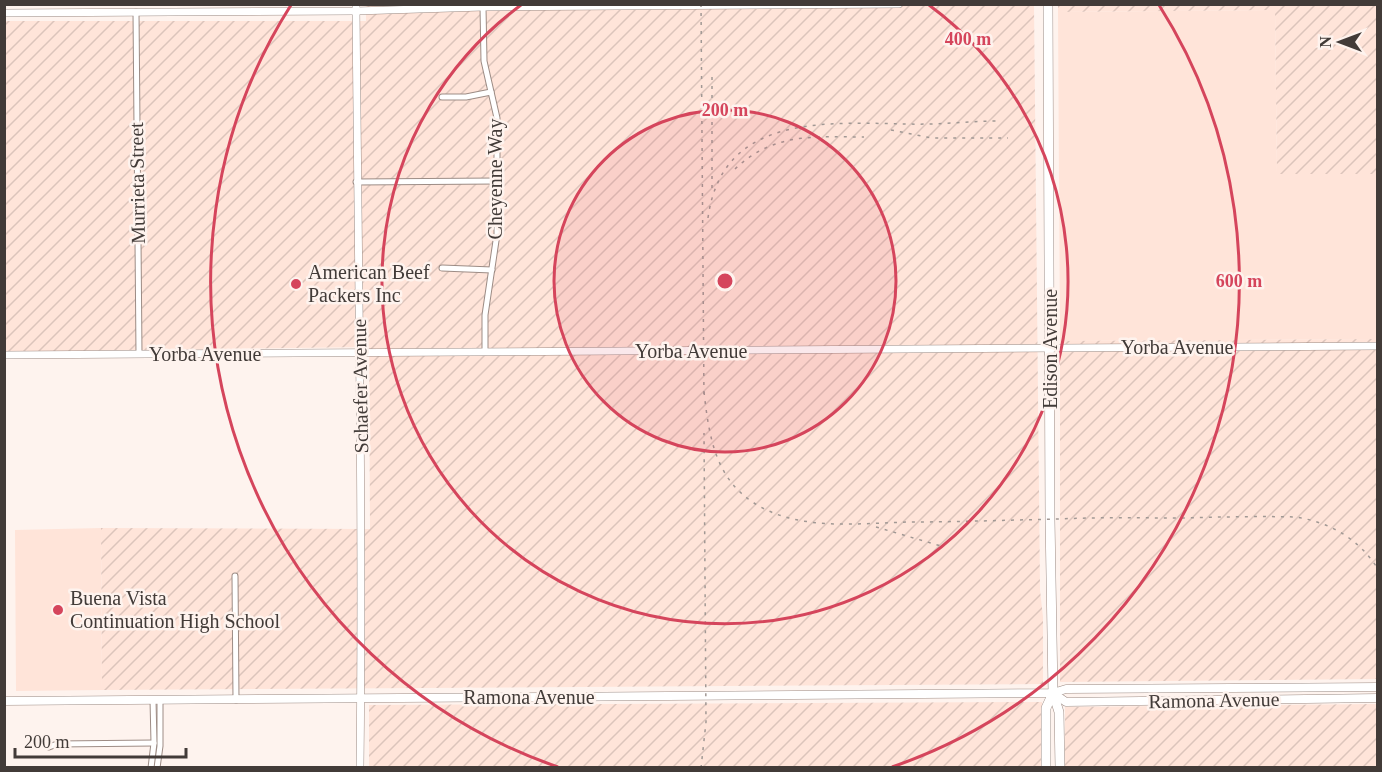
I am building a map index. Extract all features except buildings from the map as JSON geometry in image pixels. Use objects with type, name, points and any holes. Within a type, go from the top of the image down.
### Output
[{"type":"main road","name":"Edison Avenue","points":[[1048,4],[1050,519],[1053,693],[1059,712],[1060,768]]},
{"type":"main road","name":"Ramona Avenue","points":[[4,702],[1053,693],[1066,689],[1377,687]]},
{"type":"main road","name":"Edison Avenue","points":[[1046,768],[1046,708],[1053,693]]},
{"type":"main road","name":"Ramona Avenue","points":[[1053,693],[1066,702],[1377,698]]},
{"type":"street","points":[[4,13],[899,4]]},
{"type":"street","name":"Cheyenne Way","points":[[483,7],[484,61],[497,118],[497,234],[485,315],[485,352]]},
{"type":"street","name":"Schaefer Avenue","points":[[356,8],[356,182],[361,354],[360,768]]},
{"type":"street","name":"Murrieta Street","points":[[136,12],[139,354]]},
{"type":"street","points":[[442,97],[466,97],[491,92]]},
{"type":"street","points":[[356,182],[497,181]]},
{"type":"street","points":[[442,268],[492,270]]},
{"type":"street","name":"Yorba Avenue","points":[[4,355],[1377,346]]},
{"type":"street","points":[[235,576],[236,700]]},
{"type":"street","points":[[151,768],[157,700]]},
{"type":"street","points":[[157,700],[160,746],[157,768]]},
{"type":"street","points":[[50,747],[57,744],[154,742]]},
{"type":"shaded area","points":[[366,4],[1034,5],[1043,684],[102,690],[101,528],[370,529],[369,347],[5,352],[4,21],[366,21]]},
{"type":"shaded area","points":[[1058,5],[1377,5],[1377,174],[1277,174],[1275,10],[1058,12]]},
{"type":"shaded area","points":[[1275,10],[1277,174],[1377,174],[1377,339],[1060,341],[1058,12]]},
{"type":"shaded area","points":[[1377,339],[1377,679],[1060,682],[1060,341]]},
{"type":"shaded area","name":"Buena Vista Continuation High School","points":[[101,528],[102,690],[16,691],[15,530]]},
{"type":"shaded area","points":[[1042,702],[1043,767],[369,767],[369,705]]},
{"type":"shaded area","points":[[1377,704],[1377,767],[1065,767],[1065,707]]},
{"type":"railway","points":[[701,4],[704,400]]},
{"type":"railway","points":[[712,77],[712,191]]},
{"type":"railway","points":[[708,218],[717,183],[734,158],[757,141],[784,131],[814,125],[845,123],[920,124],[1000,121]]},
{"type":"railway","points":[[891,130],[932,138],[1008,138]]},
{"type":"railway","points":[[735,169],[765,148],[795,139],[864,137]]},
{"type":"railway","points":[[704,392],[708,424],[716,455],[730,481],[754,503],[790,518],[830,524],[851,524],[1090,518],[1295,517],[1320,523],[1343,534],[1362,549],[1378,569]]},
{"type":"railway","points":[[701,768],[706,722],[704,433]]},
{"type":"railway","points":[[876,527],[941,546]]},
{"type":"place","name":"American Beef Packers Inc","points":[[296,284]]},
{"type":"place","name":"Buena Vista Continuation High School","points":[[58,610]]}]
